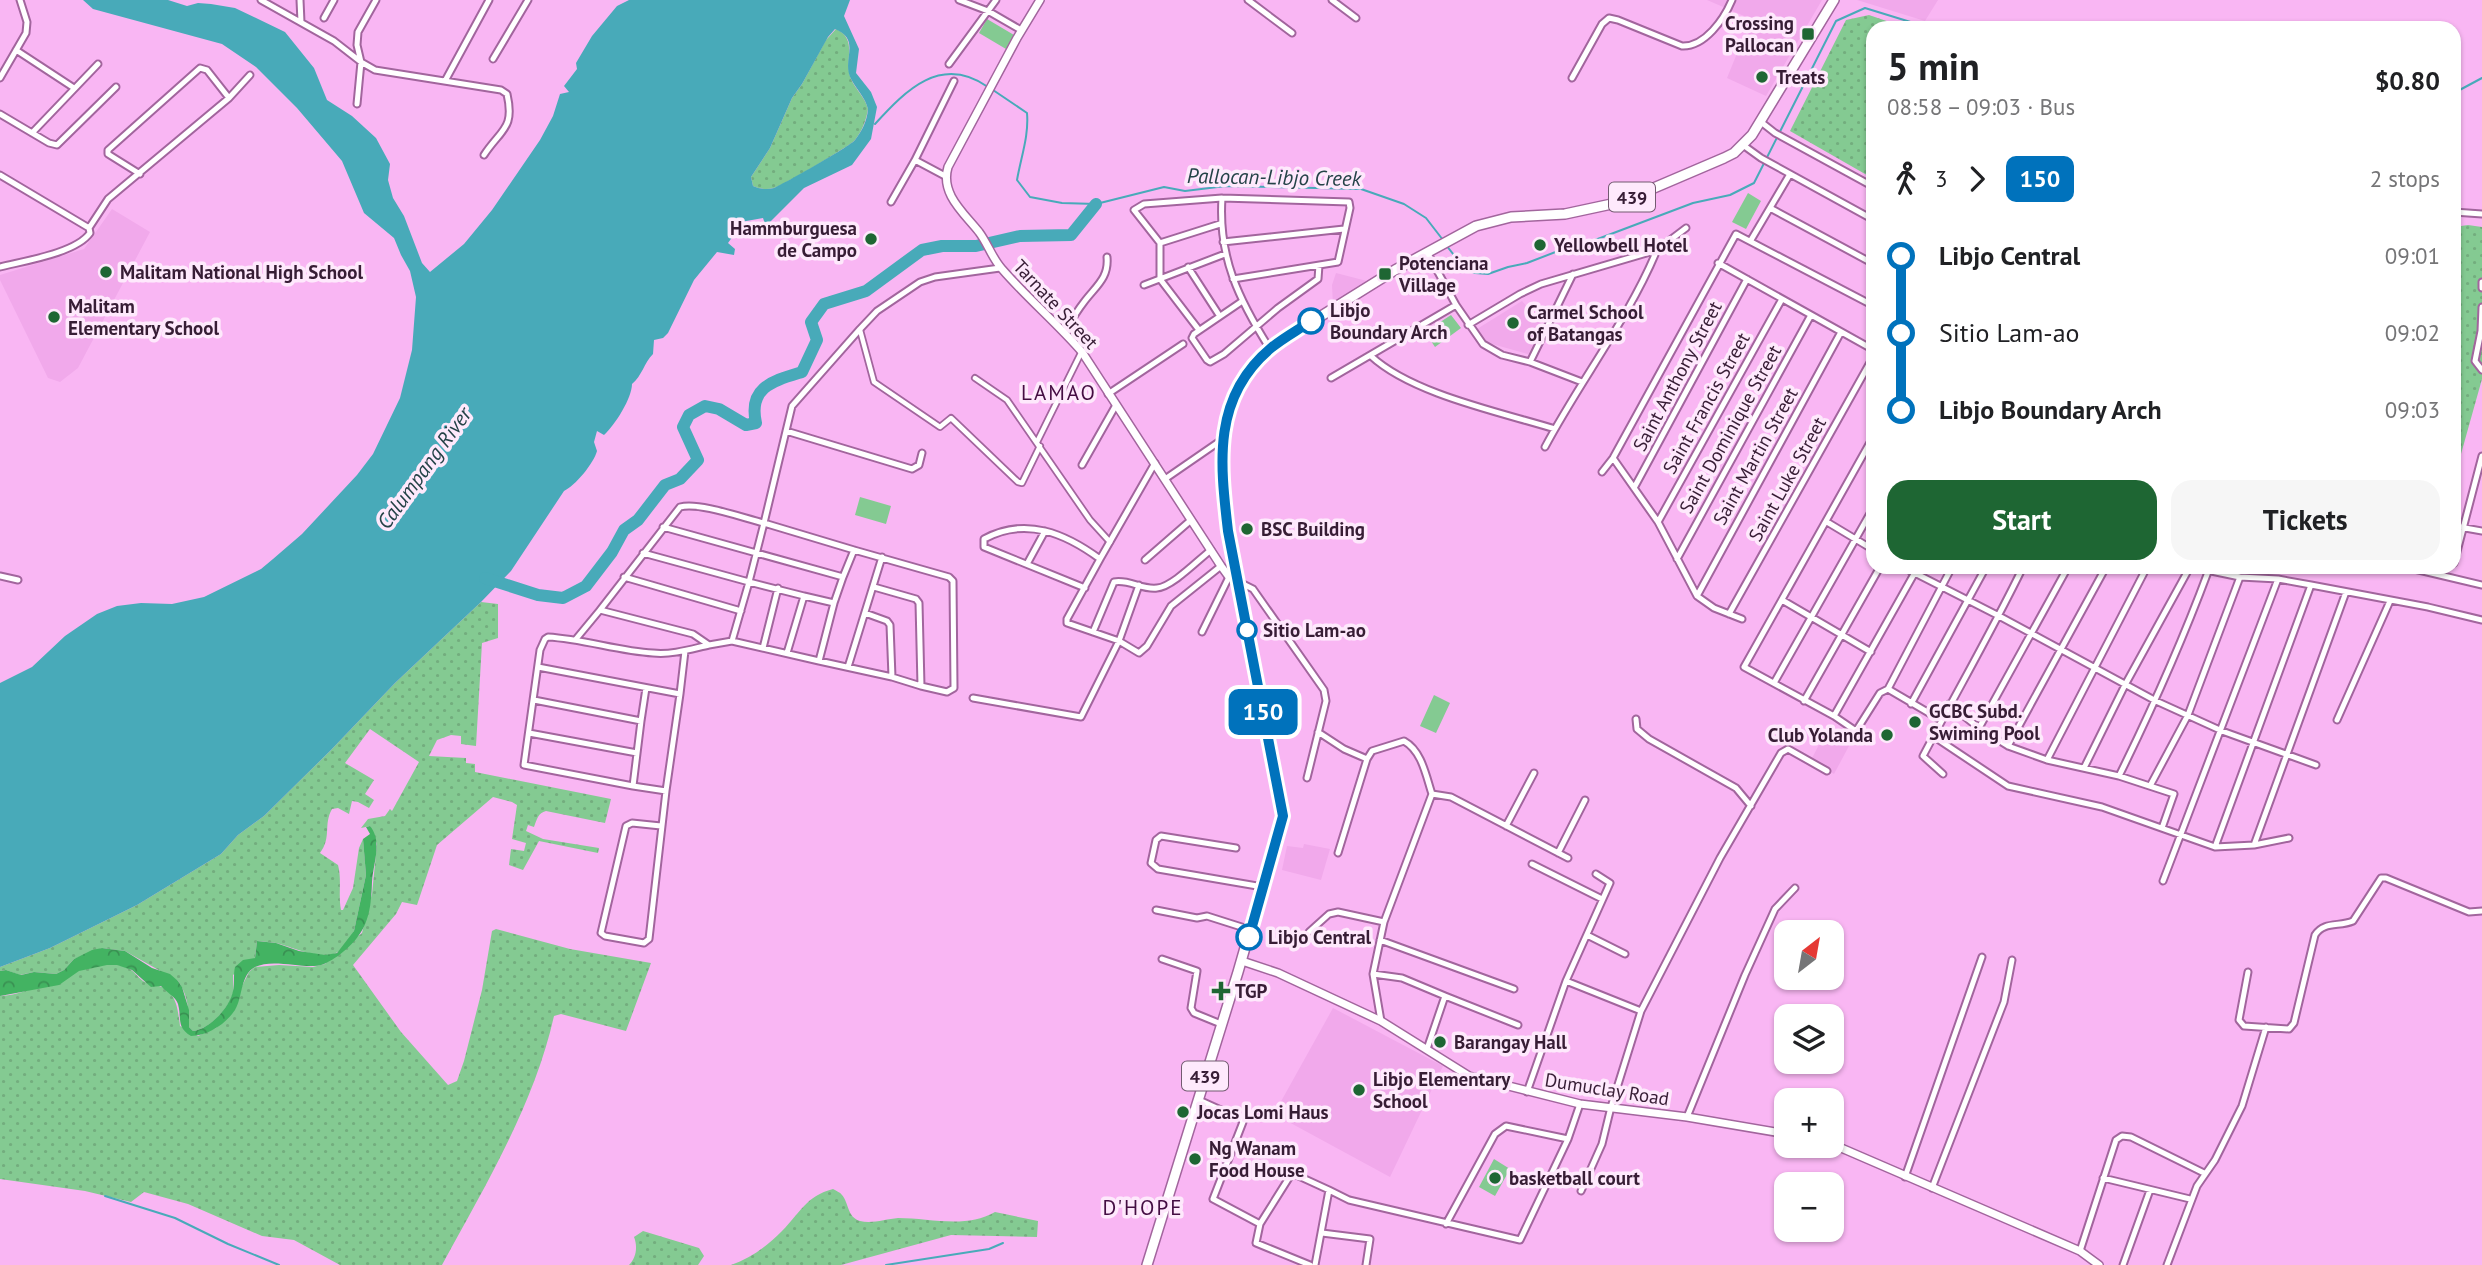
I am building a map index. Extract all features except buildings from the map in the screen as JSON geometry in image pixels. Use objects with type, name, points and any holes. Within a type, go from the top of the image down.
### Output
[{"type":"main road","name":"439","points":[[1147,1265],[1242,961],[1283,816],[1233,579],[1225,507],[1223,439],[1230,403],[1238,387],[1248,371],[1270,349],[1330,309],[1456,236],[1494,219],[1565,214],[1620,202],[1724,158],[1743,145],[1761,122],[1834,0]]},
{"type":"street","points":[[0,78],[26,33],[20,0]]},
{"type":"street","points":[[261,0],[334,41],[375,70],[496,88],[507,94],[509,123],[484,156]]},
{"type":"street","points":[[300,0],[300,22]]},
{"type":"street","points":[[324,18],[334,0]]},
{"type":"street","points":[[357,103],[361,62],[357,45],[358,32],[376,0]]},
{"type":"street","points":[[445,81],[489,0]]},
{"type":"street","points":[[493,59],[528,0]]},
{"type":"street","points":[[959,0],[1021,30]]},
{"type":"street","points":[[949,64],[996,0]]},
{"type":"street","points":[[915,160],[945,176],[993,80],[1040,0]]},
{"type":"street","points":[[1248,0],[1292,33]]},
{"type":"street","points":[[1332,0],[1356,18]]},
{"type":"street","points":[[1572,78],[1602,24],[1609,18],[1682,46],[1690,46],[1715,29],[1732,0]]},
{"type":"street","points":[[16,50],[74,88]]},
{"type":"street","points":[[32,133],[99,64]]},
{"type":"street","points":[[139,174],[108,154],[108,150],[200,68],[207,70],[229,98]]},
{"type":"street","points":[[0,267],[45,256],[85,240],[90,233],[89,228],[108,199],[229,98],[250,75]]},
{"type":"street","points":[[891,202],[954,81]]},
{"type":"street","points":[[0,114],[54,146],[116,88]]},
{"type":"street","points":[[1761,122],[1775,133],[1866,183]]},
{"type":"street","points":[[1743,145],[1778,168],[1866,216]]},
{"type":"street","points":[[1751,240],[1790,174]]},
{"type":"street","points":[[0,175],[89,228]]},
{"type":"street","name":"Tarnate Street","points":[[945,176],[956,206],[981,234],[1000,268],[1065,331],[1082,352],[1221,566],[1233,579]]},
{"type":"street","points":[[1222,198],[1220,224],[1225,254],[1241,302],[1270,349]]},
{"type":"street","points":[[1199,330],[1160,279],[1160,243],[1134,210],[1144,204],[1222,198],[1349,202],[1338,261],[1233,279]]},
{"type":"street","points":[[1770,208],[1866,260]]},
{"type":"street","points":[[2461,212],[2482,214]]},
{"type":"street","points":[[1160,243],[1220,224]]},
{"type":"street","points":[[1468,325],[1520,294],[1573,274],[1657,250],[1686,228]]},
{"type":"street","points":[[1223,242],[1344,229]]},
{"type":"street","points":[[1602,472],[1613,458],[1736,234],[1866,302]]},
{"type":"street","points":[[1431,250],[1456,305],[1483,344],[1491,350],[1582,382]]},
{"type":"street","points":[[1545,447],[1641,285],[1657,250]]},
{"type":"street","points":[[1144,285],[1225,254]]},
{"type":"street","points":[[1065,331],[1106,276],[1107,257]]},
{"type":"street","points":[[1718,263],[1866,346]]},
{"type":"street","points":[[1241,302],[1219,315],[1192,338],[1210,362],[1224,354],[1278,308],[1318,279],[1319,265]]},
{"type":"street","points":[[1188,267],[1219,315]]},
{"type":"street","points":[[732,641],[757,554],[792,406],[877,311],[920,282],[935,277],[1000,268]]},
{"type":"street","points":[[1530,362],[1573,274]]},
{"type":"street","name":"Saint Anthony Street","points":[[1634,488],[1747,279]]},
{"type":"street","points":[[2482,282],[2482,288]]},
{"type":"street","name":"Saint Francis Street","points":[[1658,522],[1782,299]]},
{"type":"street","points":[[1331,378],[1456,305]]},
{"type":"street","points":[[2482,307],[2481,331],[2474,361],[2482,370]]},
{"type":"street","name":"Saint Dominique Street","points":[[1677,559],[1811,315]]},
{"type":"street","points":[[860,329],[874,382],[940,427],[951,418],[1022,483],[1082,352]]},
{"type":"street","name":"Saint Martin Street","points":[[1697,596],[1841,332]]},
{"type":"street","points":[[1108,394],[1183,344]]},
{"type":"street","points":[[1371,356],[1392,373],[1419,386],[1555,429]]},
{"type":"street","name":"Saint Luke Street","points":[[1730,614],[1866,370]]},
{"type":"street","points":[[975,378],[1007,400],[1090,520],[1110,543]]},
{"type":"street","points":[[1082,465],[1116,405]]},
{"type":"street","points":[[786,430],[912,469],[919,465],[922,453]]},
{"type":"street","points":[[1165,479],[1223,439]]},
{"type":"street","points":[[1866,450],[1744,667],[1857,731],[1880,693],[1888,689],[1948,574]]},
{"type":"street","points":[[2461,535],[2479,479],[2482,456]]},
{"type":"street","points":[[1613,458],[1658,522],[1697,596],[1714,608],[1742,619]]},
{"type":"street","points":[[1155,463],[1066,621],[1119,641],[1139,653],[1143,651],[1171,606],[1221,566]]},
{"type":"street","points":[[576,639],[663,527],[680,507],[685,506],[764,523],[949,577],[953,581],[954,688],[947,692],[732,641],[685,651],[651,653],[576,639],[545,639],[540,650],[524,765],[666,791]]},
{"type":"street","points":[[1144,560],[1191,520]]},
{"type":"street","points":[[1827,522],[1866,545]]},
{"type":"street","points":[[1774,684],[1866,522]]},
{"type":"street","points":[[663,527],[843,577]]},
{"type":"street","points":[[1085,588],[984,547],[985,539],[993,534],[1031,528],[1077,542],[1100,559]]},
{"type":"street","points":[[2463,528],[2482,531]]},
{"type":"street","points":[[1027,564],[1045,531]]},
{"type":"street","points":[[818,661],[834,603],[854,550]]},
{"type":"street","points":[[1093,632],[1114,582],[1122,580],[1157,589],[1172,582],[1211,550]]},
{"type":"street","points":[[643,553],[834,603]]},
{"type":"street","points":[[848,667],[882,557]]},
{"type":"street","points":[[1804,701],[1876,574]]},
{"type":"street","points":[[1834,716],[1913,574]]},
{"type":"street","points":[[1916,574],[2156,701],[2222,731],[2316,765]]},
{"type":"street","points":[[1911,704],[1982,574]]},
{"type":"street","points":[[1943,774],[1923,756],[2020,574]]},
{"type":"street","points":[[1979,727],[2064,574]]},
{"type":"street","points":[[2008,746],[2102,574]]},
{"type":"street","points":[[2047,760],[2143,574]]},
{"type":"street","points":[[2084,768],[2125,685],[2187,574]]},
{"type":"street","points":[[2119,776],[2156,701],[2207,574]]},
{"type":"street","points":[[2221,574],[2278,579],[2428,607],[2482,620]]},
{"type":"street","points":[[2436,574],[2482,585]]},
{"type":"street","points":[[0,576],[18,580]]},
{"type":"street","points":[[624,577],[741,611]]},
{"type":"street","points":[[2150,786],[2188,715],[2240,577]]},
{"type":"street","points":[[1202,632],[1233,579],[1254,589],[1324,690],[1326,701],[1307,778]]},
{"type":"street","points":[[2163,881],[2278,579]]},
{"type":"street","points":[[973,698],[1081,717],[1119,641],[1139,585]]},
{"type":"street","points":[[2215,847],[2311,585]]},
{"type":"street","points":[[874,587],[916,599],[919,603],[921,686]]},
{"type":"street","points":[[763,648],[778,588]]},
{"type":"street","points":[[2253,845],[2346,592]]},
{"type":"street","points":[[787,653],[804,596]]},
{"type":"street","points":[[1782,600],[1871,652]]},
{"type":"street","points":[[2337,720],[2390,601]]},
{"type":"street","points":[[600,610],[693,634],[709,645]]},
{"type":"street","points":[[865,613],[887,621],[890,625],[892,677]]},
{"type":"street","points":[[661,826],[632,823],[626,826],[601,933],[605,936],[644,943],[649,939],[661,826],[685,651]]},
{"type":"street","points":[[538,667],[680,694]]},
{"type":"street","points":[[633,786],[646,688]]},
{"type":"street","points":[[1888,689],[1941,720]]},
{"type":"street","points":[[534,700],[641,721]]},
{"type":"street","points":[[1949,704],[2008,746],[2047,760],[2119,776],[2174,794],[2162,828]]},
{"type":"street","points":[[1636,719],[1637,729],[1649,739],[1736,788],[1751,806]]},
{"type":"street","points":[[1318,732],[1344,749],[1367,759]]},
{"type":"street","points":[[529,733],[637,752]]},
{"type":"street","points":[[1933,736],[2008,786],[2102,807],[2215,847],[2253,845],[2289,838]]},
{"type":"street","points":[[1338,853],[1367,759],[1372,751],[1404,741],[1417,752],[1432,794],[1384,922],[1373,974],[1381,1021]]},
{"type":"street","points":[[1581,1191],[1602,1144],[1641,1011],[1720,858],[1784,750],[1788,749],[1827,771]]},
{"type":"street","points":[[1506,826],[1534,773]]},
{"type":"street","points":[[1432,794],[1451,797],[1568,858]]},
{"type":"street","points":[[1559,853],[1585,800]]},
{"type":"street","points":[[1236,848],[1161,836],[1156,840],[1151,863],[1158,869],[1264,887]]},
{"type":"street","points":[[1532,864],[1602,899]]},
{"type":"street","points":[[1527,1092],[1566,981],[1610,883],[1596,874]]},
{"type":"street","points":[[2248,972],[2239,1020],[2244,1026],[2292,1027],[2319,928],[2349,924],[2353,921],[2381,878],[2386,877],[2469,912],[2482,911]]},
{"type":"street","points":[[1687,1117],[1775,909],[1795,888]]},
{"type":"street","points":[[1156,910],[1196,918],[1207,916],[1251,930]]},
{"type":"street","points":[[1309,932],[1329,914],[1338,912],[1384,922]]},
{"type":"street","points":[[1587,935],[1625,954]]},
{"type":"street","points":[[1380,940],[1514,989]]},
{"type":"street","points":[[1905,1177],[1982,957]]},
{"type":"street","points":[[1163,959],[1197,971],[1191,1008],[1194,1013],[1221,1024]]},
{"type":"street","points":[[1932,1188],[1997,1023],[2012,960]]},
{"type":"street","name":"Dumuclay Road","points":[[1242,961],[1278,974],[1381,1021],[1469,1076],[1580,1104],[1687,1117],[1774,1132]]},
{"type":"street","points":[[1373,974],[1402,978],[1518,1025]]},
{"type":"street","points":[[1566,981],[1641,1011]]},
{"type":"street","points":[[1427,1049],[1445,996]]},
{"type":"street","points":[[2167,1265],[2190,1199],[2204,1173],[2215,1160],[2242,1106],[2266,1027]]},
{"type":"street","points":[[1198,1100],[1243,1122],[1213,1199],[1261,1224]]},
{"type":"street","points":[[1329,1190],[1322,1233],[1312,1265],[1256,1243],[1261,1224],[1292,1174],[1329,1190],[1349,1200],[1520,1240],[1569,1139],[1580,1104]]},
{"type":"street","points":[[1446,1224],[1495,1134],[1506,1126],[1569,1139]]},
{"type":"street","points":[[2080,1251],[2116,1140],[2122,1136],[2131,1137],[2204,1173]]},
{"type":"street","points":[[1844,1149],[2080,1251],[2099,1265]]},
{"type":"street","points":[[2103,1178],[2190,1199]]},
{"type":"street","points":[[2123,1265],[2150,1190]]},
{"type":"street","points":[[1322,1233],[1370,1240],[1366,1265]]},
{"type":"shaded area","points":[[1707,0],[1822,0],[1766,96],[1727,78],[1751,19]]},
{"type":"shaded area","points":[[1857,0],[1938,0],[1925,21]]},
{"type":"shaded area","points":[[1869,15],[1887,21],[1866,21],[1866,175],[1790,131],[1846,20]]},
{"type":"shaded area","points":[[987,19],[1014,35],[1006,49],[979,33]]},
{"type":"shaded area","points":[[836,29],[847,39],[851,79],[868,109],[862,129],[850,144],[780,185],[766,189],[753,186],[751,177],[770,148],[792,98],[826,40]]},
{"type":"shaded area","points":[[1748,193],[1761,201],[1746,229],[1732,222]]},
{"type":"shaded area","name":"Malitam Elementary School","points":[[112,209],[150,232],[78,368],[60,382],[48,378],[0,280],[0,275],[84,249]]},
{"type":"shaded area","points":[[2461,226],[2482,227],[2482,379],[2461,454]]},
{"type":"shaded area","points":[[1336,273],[1369,283],[1333,305],[1332,285]]},
{"type":"shaded area","name":"Carmel School of Batangas","points":[[1522,301],[1546,328],[1531,355],[1485,342],[1477,329]]},
{"type":"shaded area","points":[[1451,315],[1461,328],[1435,347],[1425,332]]},
{"type":"shaded area","points":[[860,497],[891,506],[886,524],[855,515]]},
{"type":"shaded area","points":[[481,602],[498,604],[498,638],[482,643],[476,746],[461,744],[461,736],[451,735],[437,740],[429,756],[466,758],[466,763],[475,764],[475,772],[611,799],[605,823],[546,811],[539,815],[534,827],[528,825],[526,831],[543,839],[599,848],[598,853],[539,841],[523,870],[509,865],[511,849],[524,851],[526,843],[512,839],[517,805],[493,797],[437,845],[417,905],[402,902],[396,914],[353,965],[401,1032],[448,1085],[457,1081],[464,1061],[482,990],[492,931],[496,929],[570,949],[651,963],[626,1031],[561,1014],[554,1016],[545,1049],[521,1113],[442,1265],[340,1265],[294,1240],[262,1236],[188,1204],[144,1192],[131,1202],[85,1191],[0,1179],[0,996],[31,989],[97,965],[112,964],[129,968],[143,981],[170,993],[176,1002],[180,1026],[198,1036],[216,1028],[235,1009],[242,986],[249,972],[255,967],[313,967],[325,964],[362,933],[372,894],[377,844],[370,826],[361,828],[368,819],[385,816],[390,809],[392,811],[419,762],[370,729],[345,763],[374,780],[365,794],[374,800],[369,808],[352,801],[349,814],[338,808],[332,809],[326,842],[320,853],[338,865],[340,904],[343,910],[353,888],[359,848],[363,839],[366,875],[353,934],[341,949],[330,955],[257,941],[255,958],[233,975],[233,993],[227,1005],[218,1017],[206,1026],[193,1031],[189,1027],[186,997],[178,981],[125,951],[102,948],[74,959],[56,974],[34,972],[20,975],[6,970],[0,971],[0,967],[50,948],[137,905],[221,854],[238,835],[264,816],[395,683]]},
{"type":"shaded area","points":[[1434,695],[1450,703],[1436,733],[1420,726]]},
{"type":"shaded area","points":[[1821,741],[1849,746],[1834,774],[1811,760]]},
{"type":"shaded area","points":[[1304,844],[1330,849],[1321,880],[1282,870],[1287,846],[1303,848]]},
{"type":"shaded area","name":"Libjo Elementary School","points":[[1333,1008],[1443,1066],[1390,1177],[1274,1114]]},
{"type":"shaded area","name":"basketball court","points":[[1494,1159],[1510,1169],[1495,1196],[1479,1187]]},
{"type":"shaded area","points":[[833,1189],[841,1194],[850,1213],[860,1221],[898,1218],[960,1221],[984,1217],[995,1212],[1038,1221],[1037,1237],[951,1235],[841,1265],[731,1265],[765,1247],[804,1206],[816,1196]]},
{"type":"shaded area","points":[[643,1231],[699,1248],[704,1256],[698,1265],[629,1265],[636,1252],[634,1237]]},
{"type":"green space","points":[[370,826],[377,846],[370,905],[361,933],[338,956],[320,965],[269,964],[255,967],[244,981],[235,1010],[227,1020],[210,1031],[191,1036],[186,1033],[181,1026],[177,1001],[173,997],[161,986],[151,987],[132,970],[117,965],[79,971],[59,985],[0,996],[0,971],[6,970],[21,975],[34,972],[56,974],[74,959],[92,950],[102,948],[125,951],[152,968],[170,974],[178,981],[189,1010],[189,1027],[193,1031],[206,1026],[228,1004],[233,991],[235,967],[243,960],[255,958],[257,941],[325,955],[337,953],[354,931],[366,875],[363,839],[370,834],[366,827]]},
{"type":"water","name":"Calumpang River","points":[[83,0],[168,0],[187,6],[211,4],[235,8],[285,32],[314,68],[327,100],[352,116],[376,138],[390,164],[388,180],[393,198],[404,216],[422,263],[430,272],[464,244],[492,210],[540,140],[553,116],[560,94],[569,92],[564,86],[577,69],[576,63],[592,36],[617,6],[629,0],[850,0],[844,16],[859,49],[856,73],[871,92],[877,107],[871,139],[852,165],[804,188],[769,223],[765,224],[763,218],[741,222],[743,232],[733,236],[728,243],[735,249],[734,255],[717,252],[694,280],[668,333],[663,338],[654,340],[653,354],[632,384],[618,418],[604,435],[597,431],[594,442],[597,451],[592,462],[564,491],[511,571],[395,683],[264,816],[238,835],[221,854],[137,905],[50,948],[0,967],[0,683],[32,667],[65,636],[97,614],[117,606],[141,603],[172,604],[204,597],[261,569],[302,534],[373,454],[400,398],[412,350],[416,297],[410,271],[394,238],[364,213],[342,161],[297,108],[256,67],[222,44],[93,9]],"holes":[[[835,29],[843,34],[849,45],[848,65],[851,79],[868,109],[860,133],[841,150],[774,188],[753,186],[751,177],[770,148],[792,98],[828,37]]]},
{"type":"waterway","name":"Pallocan-Libjo Creek","points":[[1446,245],[1465,269],[1488,274],[1595,240],[1693,203],[1730,195],[1754,183],[1836,21],[1865,8],[1907,21]]},
{"type":"waterway","name":"Pallocan-Libjo Creek","points":[[875,124],[912,89],[925,80],[940,75],[955,74],[971,78],[988,87]]},
{"type":"waterway","name":"Pallocan-Libjo Creek","points":[[2461,89],[2482,78]]},
{"type":"waterway","name":"Pallocan-Libjo Creek","points":[[993,90],[1027,113],[1026,138],[1017,180],[1030,197],[1062,203],[1096,204],[1164,187],[1185,191],[1226,186],[1361,189],[1404,204],[1426,218],[1443,240]]},
{"type":"waterway","points":[[485,578],[538,595],[563,598],[586,586],[612,552],[624,530],[638,520],[665,485],[680,479],[698,460],[683,427],[689,415],[705,406],[719,409],[746,425],[756,423],[754,411],[759,393],[781,379],[802,372],[817,340],[811,322],[824,304],[866,291],[922,250],[942,246],[976,246],[1020,236],[1071,235],[1096,204]]},
{"type":"waterway","points":[[105,1196],[175,1218],[279,1265]]},
{"type":"waterway","points":[[886,1265],[989,1249],[1003,1243]]},
{"type":"bus line","name":"150","points":[[1249,937],[1276,849],[1283,816],[1228,531],[1224,495],[1224,426],[1230,403],[1248,371],[1270,349],[1311,321]]},
{"type":"place","name":"Crossing Pallocan","points":[[1808,34]]},
{"type":"place","name":"Treats","points":[[1762,77]]},
{"type":"place","name":"Hammburguesa de Campo","points":[[871,239]]},
{"type":"place","name":"Yellowbell Hotel","points":[[1540,245]]},
{"type":"place","name":"Malitam National High School","points":[[106,272]]},
{"type":"place","name":"Potenciana Village","points":[[1385,274]]},
{"type":"place","name":"Malitam Elementary School","points":[[54,317]]},
{"type":"place","name":"Libjo Boundary Arch","points":[[1311,321]]},
{"type":"place","name":"Carmel School of Batangas","points":[[1513,323]]},
{"type":"place","name":"BSC Building","points":[[1247,529]]},
{"type":"place","name":"Sitio Lam-ao","points":[[1247,630]]},
{"type":"place","name":"GCBC Subd. Swiming Pool","points":[[1915,722]]},
{"type":"place","name":"Club Yolanda","points":[[1887,735]]},
{"type":"place","name":"Libjo Central","points":[[1249,937]]},
{"type":"place","name":"TGP","points":[[1221,991]]},
{"type":"place","name":"Barangay Hall","points":[[1440,1042]]},
{"type":"place","name":"Libjo Elementary School","points":[[1359,1090]]},
{"type":"place","name":"Jocas Lomi Haus","points":[[1183,1112]]},
{"type":"place","name":"Ng Wanam Food House","points":[[1195,1159]]},
{"type":"place","name":"basketball court","points":[[1495,1178]]},
{"type":"district","name":"LAMAO","points":[[1059,392]]},
{"type":"district","name":"D'HOPE","points":[[1143,1207]]}]
